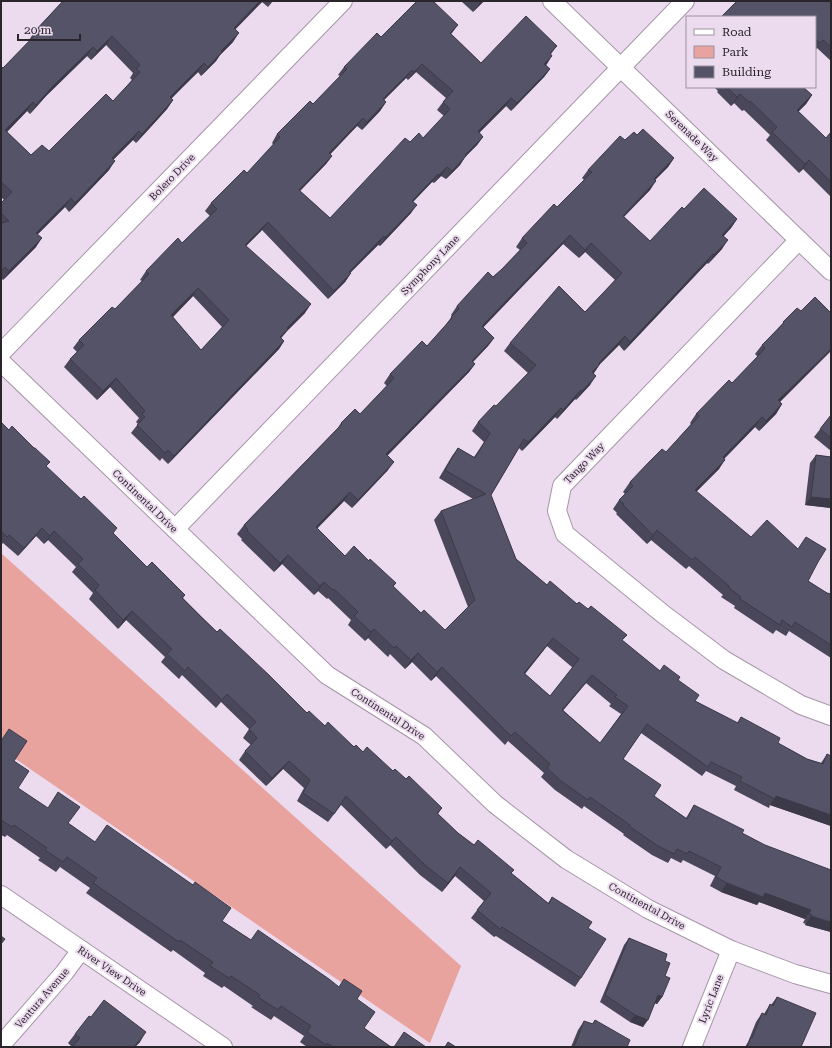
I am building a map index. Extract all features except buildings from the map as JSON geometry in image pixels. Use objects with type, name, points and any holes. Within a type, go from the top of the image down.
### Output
[{"type":"street","name":"Bolero Drive","points":[[1,353],[343,1]]},
{"type":"street","name":"Serenade Way","points":[[552,1],[831,271]]},
{"type":"street","name":"Symphony Lane","points":[[175,529],[685,1]]},
{"type":"street","name":"Tango Way","points":[[798,240],[562,486],[557,511],[565,534],[663,614],[724,660],[801,705],[831,716]]},
{"type":"street","name":"Continental Drive","points":[[1,362],[327,675],[424,736],[495,804],[566,859],[648,909],[731,950],[794,974],[831,984]]},
{"type":"street","name":"River View Drive","points":[[1,895],[223,1047]]},
{"type":"street","name":"Ventura Avenue","points":[[1,1045],[64,973],[81,950]]},
{"type":"street","name":"Lyric Lane","points":[[692,1047],[731,950]]},
{"type":"green space","points":[[1,553],[461,966],[430,1043],[1,749]]}]
